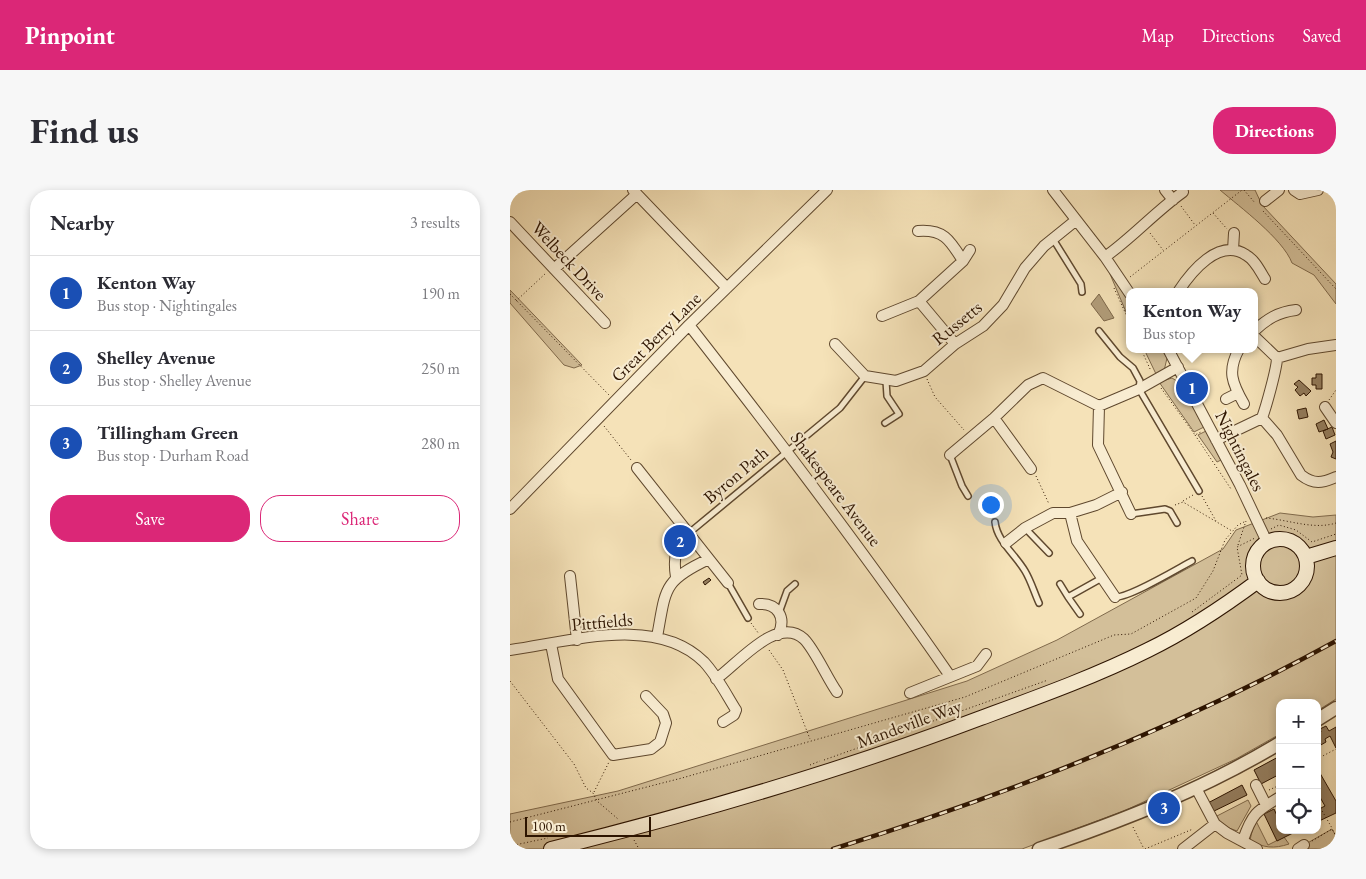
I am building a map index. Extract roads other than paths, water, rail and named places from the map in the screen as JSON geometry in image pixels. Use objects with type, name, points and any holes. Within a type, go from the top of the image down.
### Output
[{"type":"main road","points":[[1265,538],[1288,540],[1300,546],[1306,557],[1306,574],[1303,581],[1292,590],[1277,592],[1269,590],[1258,581],[1253,563],[1265,538]]},
{"type":"main road","points":[[1306,557],[1336,548]]},
{"type":"main road","name":"Mandeville Way","points":[[550,843],[790,784],[1007,708],[1148,651],[1219,610],[1258,581]]},
{"type":"street","name":"Great Berry Lane","points":[[510,509],[614,401],[826,190]]},
{"type":"street","points":[[1053,190],[1106,257],[1117,283],[1126,291]]},
{"type":"street","points":[[1106,257],[1127,242],[1143,224],[1177,196],[1165,190]]},
{"type":"street","points":[[1261,205],[1279,190]]},
{"type":"street","points":[[1294,190],[1300,194],[1318,190]]},
{"type":"street","points":[[553,268],[635,192],[727,288]]},
{"type":"street","name":"Russetts","points":[[864,376],[886,381],[896,381],[924,371],[956,344],[982,326],[1003,305],[1024,268],[1052,239],[1075,220]]},
{"type":"street","name":"Welbeck Drive","points":[[510,222],[605,323]]},
{"type":"street","points":[[918,231],[932,230],[943,234],[963,261]]},
{"type":"street","points":[[1233,250],[1234,235]]},
{"type":"street","points":[[882,316],[919,301],[963,261],[970,250]]},
{"type":"street","points":[[1181,288],[1190,274],[1208,259],[1215,254],[1233,250],[1246,254],[1265,279]]},
{"type":"street","points":[[919,301],[956,344]]},
{"type":"street","points":[[1258,327],[1266,320],[1282,312],[1296,310]]},
{"type":"street","name":"Shakespeare Avenue","points":[[689,326],[787,450],[867,556],[950,676]]},
{"type":"street","points":[[1216,440],[1262,418],[1277,367],[1277,358],[1258,340]]},
{"type":"street","points":[[836,344],[864,376]]},
{"type":"street","points":[[1277,358],[1308,349],[1336,345]]},
{"type":"street","name":"Nightingales","points":[[1170,353],[1210,427],[1265,538]]},
{"type":"street","points":[[1237,353],[1231,368],[1231,379],[1244,404]]},
{"type":"street","points":[[950,454],[994,418],[1028,385],[1043,378],[1099,406],[1139,389],[1178,367]]},
{"type":"street","points":[[1226,399],[1238,393]]},
{"type":"street","points":[[1099,406],[1098,445],[1131,514]]},
{"type":"street","points":[[1324,407],[1336,423]]},
{"type":"street","points":[[994,418],[1032,469]]},
{"type":"street","points":[[1262,418],[1277,435],[1306,479],[1313,483],[1322,483],[1336,477]]},
{"type":"street","points":[[637,468],[728,583]]},
{"type":"street","points":[[1006,543],[1025,528],[1053,514],[1070,513],[1122,492]]},
{"type":"street","points":[[1070,513],[1076,541],[1115,597]]},
{"type":"street","points":[[676,577],[674,554],[678,544],[689,533]]},
{"type":"street","points":[[657,637],[664,600],[676,577],[683,570],[709,559]]},
{"type":"street","points":[[570,576],[577,640]]},
{"type":"street","points":[[758,604],[769,604],[776,607],[782,627],[778,634]]},
{"type":"street","name":"Pittfields","points":[[510,650],[622,634],[657,637],[676,643],[696,655],[716,679],[736,710],[734,715],[723,722]]},
{"type":"street","points":[[716,679],[763,640],[778,634],[794,634],[803,638],[837,692]]},
{"type":"street","points":[[551,644],[558,679],[613,755],[650,749],[660,742],[666,723],[663,714],[646,696]]},
{"type":"street","points":[[910,694],[977,666],[986,654]]},
{"type":"street","points":[[1321,717],[1336,708]]},
{"type":"street","points":[[1039,849],[1128,817],[1196,788],[1276,746]]},
{"type":"street","points":[[1196,788],[1215,824],[1226,833],[1243,840],[1257,849]]},
{"type":"street","points":[[1258,790],[1266,805]]},
{"type":"street","points":[[1243,840],[1250,818],[1276,799]]},
{"type":"street","points":[[1183,849],[1215,824]]},
{"type":"lane","points":[[1052,239],[1081,284],[1082,292]]},
{"type":"lane","points":[[1099,332],[1133,368],[1140,380],[1139,389],[1199,490]]},
{"type":"lane","name":"Byron Path","points":[[689,533],[840,408],[864,376]]},
{"type":"lane","points":[[885,423],[899,414],[887,396],[886,381]]},
{"type":"lane","points":[[950,454],[962,486],[968,496]]},
{"type":"lane","points":[[1131,514],[1165,509],[1170,511],[1177,523]]},
{"type":"lane","points":[[994,522],[998,536],[1006,543],[1026,573],[1039,603]]},
{"type":"lane","points":[[1025,528],[1050,553]]},
{"type":"lane","points":[[1115,597],[1132,592],[1192,561]]},
{"type":"lane","points":[[1068,597],[1102,578]]},
{"type":"lane","points":[[728,583],[748,618]]},
{"type":"lane","points":[[779,614],[787,592],[796,584]]},
{"type":"lane","points":[[1060,584],[1080,614]]},
{"type":"railway","points":[[833,849],[962,806],[1090,758],[1214,703],[1336,641]]},
{"type":"place","name":"Kenton Way","points":[[1192,388]]},
{"type":"place","name":"Shelley Avenue","points":[[680,541]]},
{"type":"place","name":"Tillingham Green","points":[[1164,808]]}]
